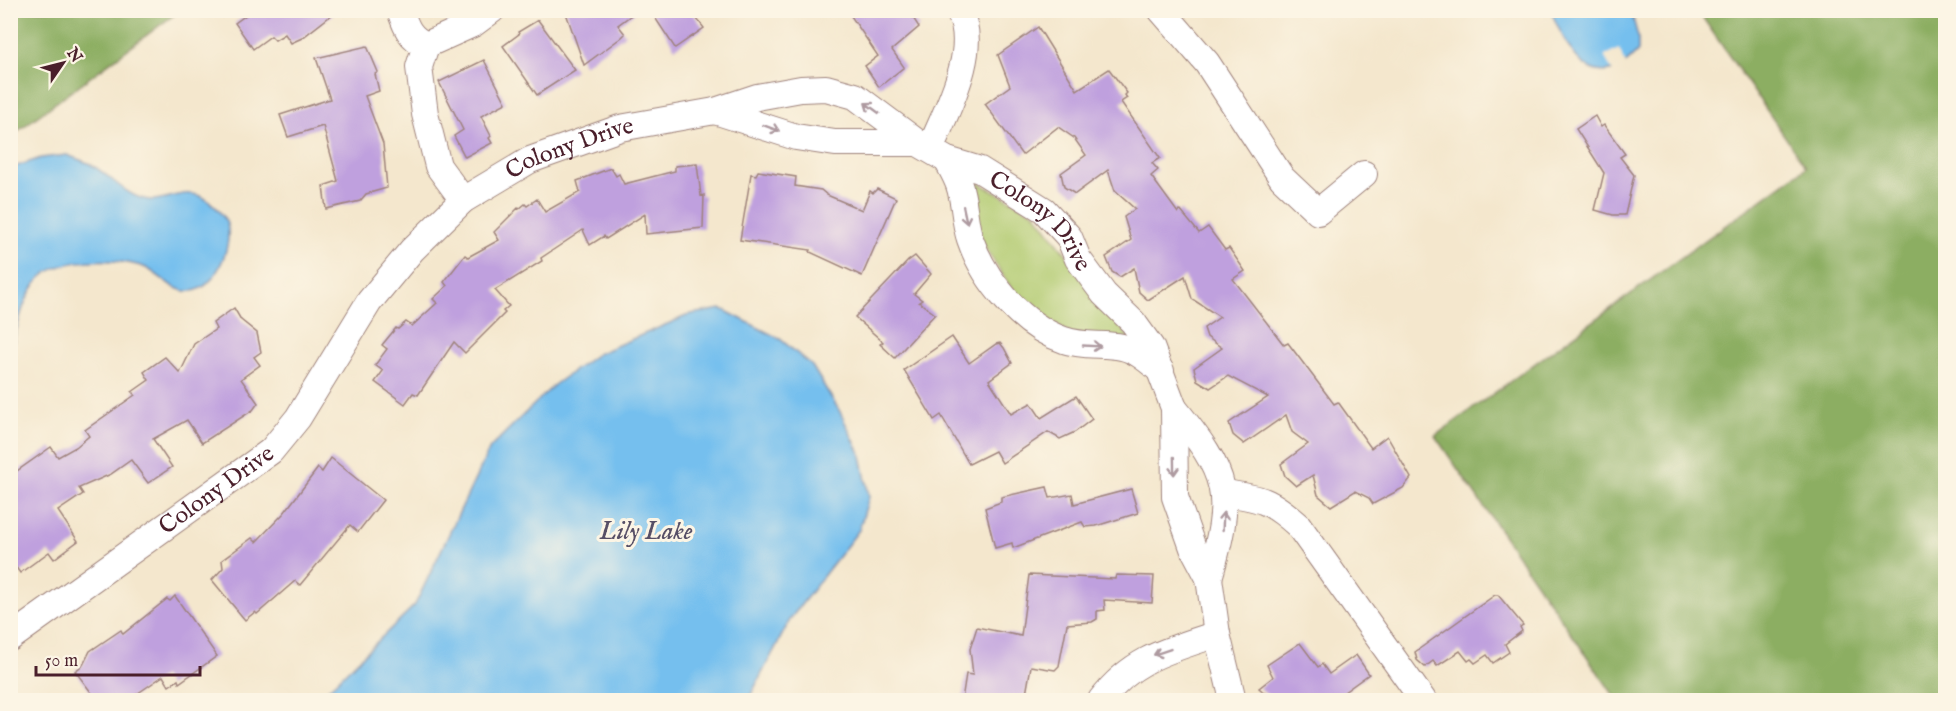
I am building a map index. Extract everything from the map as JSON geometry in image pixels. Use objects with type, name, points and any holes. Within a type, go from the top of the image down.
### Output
[{"type":"street","points":[[400,10],[408,32],[415,40],[426,45]]},
{"type":"street","points":[[463,200],[438,166],[425,114],[419,67],[426,45],[473,24],[492,10]]},
{"type":"street","points":[[932,151],[962,74],[966,38],[958,10]]},
{"type":"street","points":[[1161,10],[1207,63],[1282,178],[1318,212],[1364,174]]},
{"type":"street","name":"Colony Drive","points":[[10,638],[271,452],[298,418],[369,302],[412,250],[463,200],[530,160],[620,128],[715,111],[757,97],[801,89],[826,88],[855,96],[932,151],[980,170],[1044,210],[1068,237],[1078,259],[1104,294],[1133,322],[1151,347],[1174,408],[1216,465],[1224,492],[1223,531],[1209,578]]},
{"type":"street","points":[[715,111],[806,139],[932,151],[959,185],[970,238],[981,263],[1022,315],[1046,333],[1064,340],[1083,346],[1123,347],[1143,356],[1161,372]]},
{"type":"street","name":"Colony Drive","points":[[1174,408],[1175,496],[1193,548],[1209,578],[1217,634],[1233,700]]},
{"type":"street","points":[[1224,492],[1256,497],[1275,505],[1298,525],[1423,700]]},
{"type":"street","points":[[1101,700],[1116,680],[1151,656],[1217,634]]},
{"type":"green space","points":[[11,10],[179,10],[179,11],[11,136]]},
{"type":"green space","points":[[1698,11],[1945,11],[1945,700],[1617,700],[1435,436],[1806,167]]},
{"type":"green space","points":[[970,178],[1036,214],[1130,339],[1071,335],[1020,302],[975,232]]},
{"type":"water","points":[[1551,11],[1631,11],[1638,37],[1638,51],[1622,65],[1608,71],[1595,71],[1574,54],[1565,41]]},
{"type":"water","points":[[67,155],[96,167],[125,190],[141,198],[157,200],[190,194],[204,198],[216,207],[227,224],[228,238],[224,257],[208,283],[192,291],[179,289],[144,267],[118,261],[87,261],[57,268],[45,274],[31,290],[20,316],[11,351],[11,168],[41,158]]},
{"type":"water","name":"Lily Lake","points":[[722,309],[780,339],[812,366],[839,410],[861,455],[869,497],[859,530],[791,618],[748,700],[317,700],[415,605],[490,448],[554,385],[597,354],[691,314]]},
{"type":"pier","points":[[1619,49],[1627,66],[1613,72],[1604,56]]},
{"type":"building","points":[[253,10],[338,10],[302,38],[291,43],[285,34],[275,40],[271,36],[253,49],[235,23]]},
{"type":"building","points":[[565,10],[638,10],[618,25],[625,34],[584,65]]},
{"type":"building","points":[[650,10],[690,10],[704,28],[675,48]]},
{"type":"building","points":[[847,10],[908,10],[919,27],[892,50],[904,67],[879,87],[865,66],[878,56]]},
{"type":"building","points":[[538,20],[575,70],[537,95],[503,46],[519,34],[518,32]]},
{"type":"building","points":[[1038,27],[1077,90],[1109,69],[1127,93],[1125,95],[1127,98],[1121,102],[1160,158],[1152,163],[1158,170],[1151,176],[1178,213],[1180,210],[1199,233],[1208,227],[1225,250],[1229,248],[1245,271],[1233,279],[1284,345],[1288,343],[1334,404],[1338,402],[1371,448],[1387,436],[1411,478],[1403,488],[1373,504],[1369,498],[1355,491],[1331,506],[1318,495],[1313,475],[1296,486],[1285,476],[1281,464],[1308,444],[1292,432],[1286,415],[1244,444],[1233,435],[1229,423],[1268,397],[1228,376],[1210,388],[1197,380],[1194,368],[1222,348],[1207,337],[1204,328],[1220,317],[1192,299],[1185,276],[1148,300],[1139,292],[1134,268],[1120,277],[1112,272],[1106,257],[1131,240],[1124,217],[1135,209],[1115,191],[1108,170],[1075,194],[1064,187],[1061,173],[1086,155],[1074,138],[1058,127],[1022,155],[985,104],[1010,86],[998,55]]},
{"type":"building","points":[[367,46],[378,72],[375,74],[379,91],[365,96],[383,144],[387,188],[366,194],[360,201],[326,209],[323,186],[338,181],[323,126],[288,137],[280,115],[330,99],[316,58]]},
{"type":"building","points":[[484,60],[506,103],[481,116],[492,143],[465,157],[454,136],[463,130],[439,82]]},
{"type":"building","points":[[1595,116],[1601,127],[1604,125],[1625,154],[1620,157],[1634,175],[1625,215],[1613,215],[1595,210],[1604,173],[1576,129]]},
{"type":"building","points":[[697,164],[701,196],[704,195],[703,228],[646,234],[645,214],[606,239],[604,236],[590,245],[583,230],[541,258],[542,261],[495,290],[509,306],[503,311],[505,313],[465,353],[454,342],[418,395],[413,393],[405,404],[375,382],[383,371],[375,365],[387,349],[382,345],[396,328],[398,329],[406,322],[412,326],[437,303],[433,299],[447,286],[444,282],[465,255],[468,257],[499,240],[494,232],[518,208],[525,204],[527,206],[537,199],[545,212],[580,192],[577,181],[611,168],[616,176],[619,174],[624,184],[675,171],[675,166]]},
{"type":"building","points":[[758,171],[796,177],[795,186],[821,190],[827,195],[862,210],[870,191],[873,193],[877,189],[896,198],[862,276],[810,252],[811,250],[740,240],[751,174],[756,175]]},
{"type":"building","points":[[915,256],[931,274],[914,294],[922,300],[919,302],[935,314],[895,358],[880,344],[883,342],[855,317]]},
{"type":"building","points":[[234,308],[241,320],[257,333],[261,352],[254,357],[260,365],[241,379],[258,403],[253,410],[202,443],[187,420],[153,439],[172,467],[148,483],[131,460],[111,474],[79,488],[83,494],[58,511],[78,541],[54,559],[49,552],[20,573],[10,559],[10,476],[51,447],[58,457],[76,447],[89,436],[85,430],[135,395],[132,392],[149,380],[144,372],[165,357],[180,373],[194,344],[216,329],[213,323]]},
{"type":"building","points":[[952,337],[969,363],[996,344],[1000,343],[1004,348],[1012,363],[989,380],[1011,414],[1031,403],[1041,418],[1076,396],[1092,419],[1075,432],[1060,439],[1048,432],[1002,463],[995,451],[969,464],[941,415],[934,420],[904,370]]},
{"type":"building","points":[[331,458],[383,500],[358,532],[350,525],[300,585],[295,581],[257,614],[255,612],[245,620],[212,580],[223,568],[222,560],[252,538],[256,542],[284,513],[318,468],[322,472]]},
{"type":"building","points":[[1047,487],[1050,498],[1072,494],[1074,504],[1131,489],[1138,513],[1096,526],[1085,527],[1082,522],[1013,548],[1012,543],[995,548],[985,508],[1001,502],[1001,497]]},
{"type":"building","points":[[1029,575],[1115,579],[1116,575],[1154,576],[1152,603],[1104,600],[1105,610],[1097,611],[1097,619],[1092,622],[1067,624],[1059,666],[1055,670],[1031,666],[1025,700],[962,700],[966,674],[973,675],[970,649],[977,627],[1021,636]]},
{"type":"building","points":[[1498,595],[1523,625],[1520,627],[1522,631],[1505,644],[1509,652],[1493,663],[1487,655],[1475,663],[1471,659],[1468,661],[1460,651],[1437,666],[1433,661],[1425,667],[1417,660],[1415,652]]},
{"type":"building","points":[[175,596],[217,656],[179,683],[178,680],[169,686],[163,676],[128,700],[97,700],[75,671],[83,665],[90,651],[121,630],[123,634],[167,599],[170,601]]},
{"type":"building","points":[[1300,643],[1318,667],[1322,664],[1329,674],[1356,655],[1369,674],[1333,700],[1273,700],[1259,688],[1273,677],[1267,665]]}]
